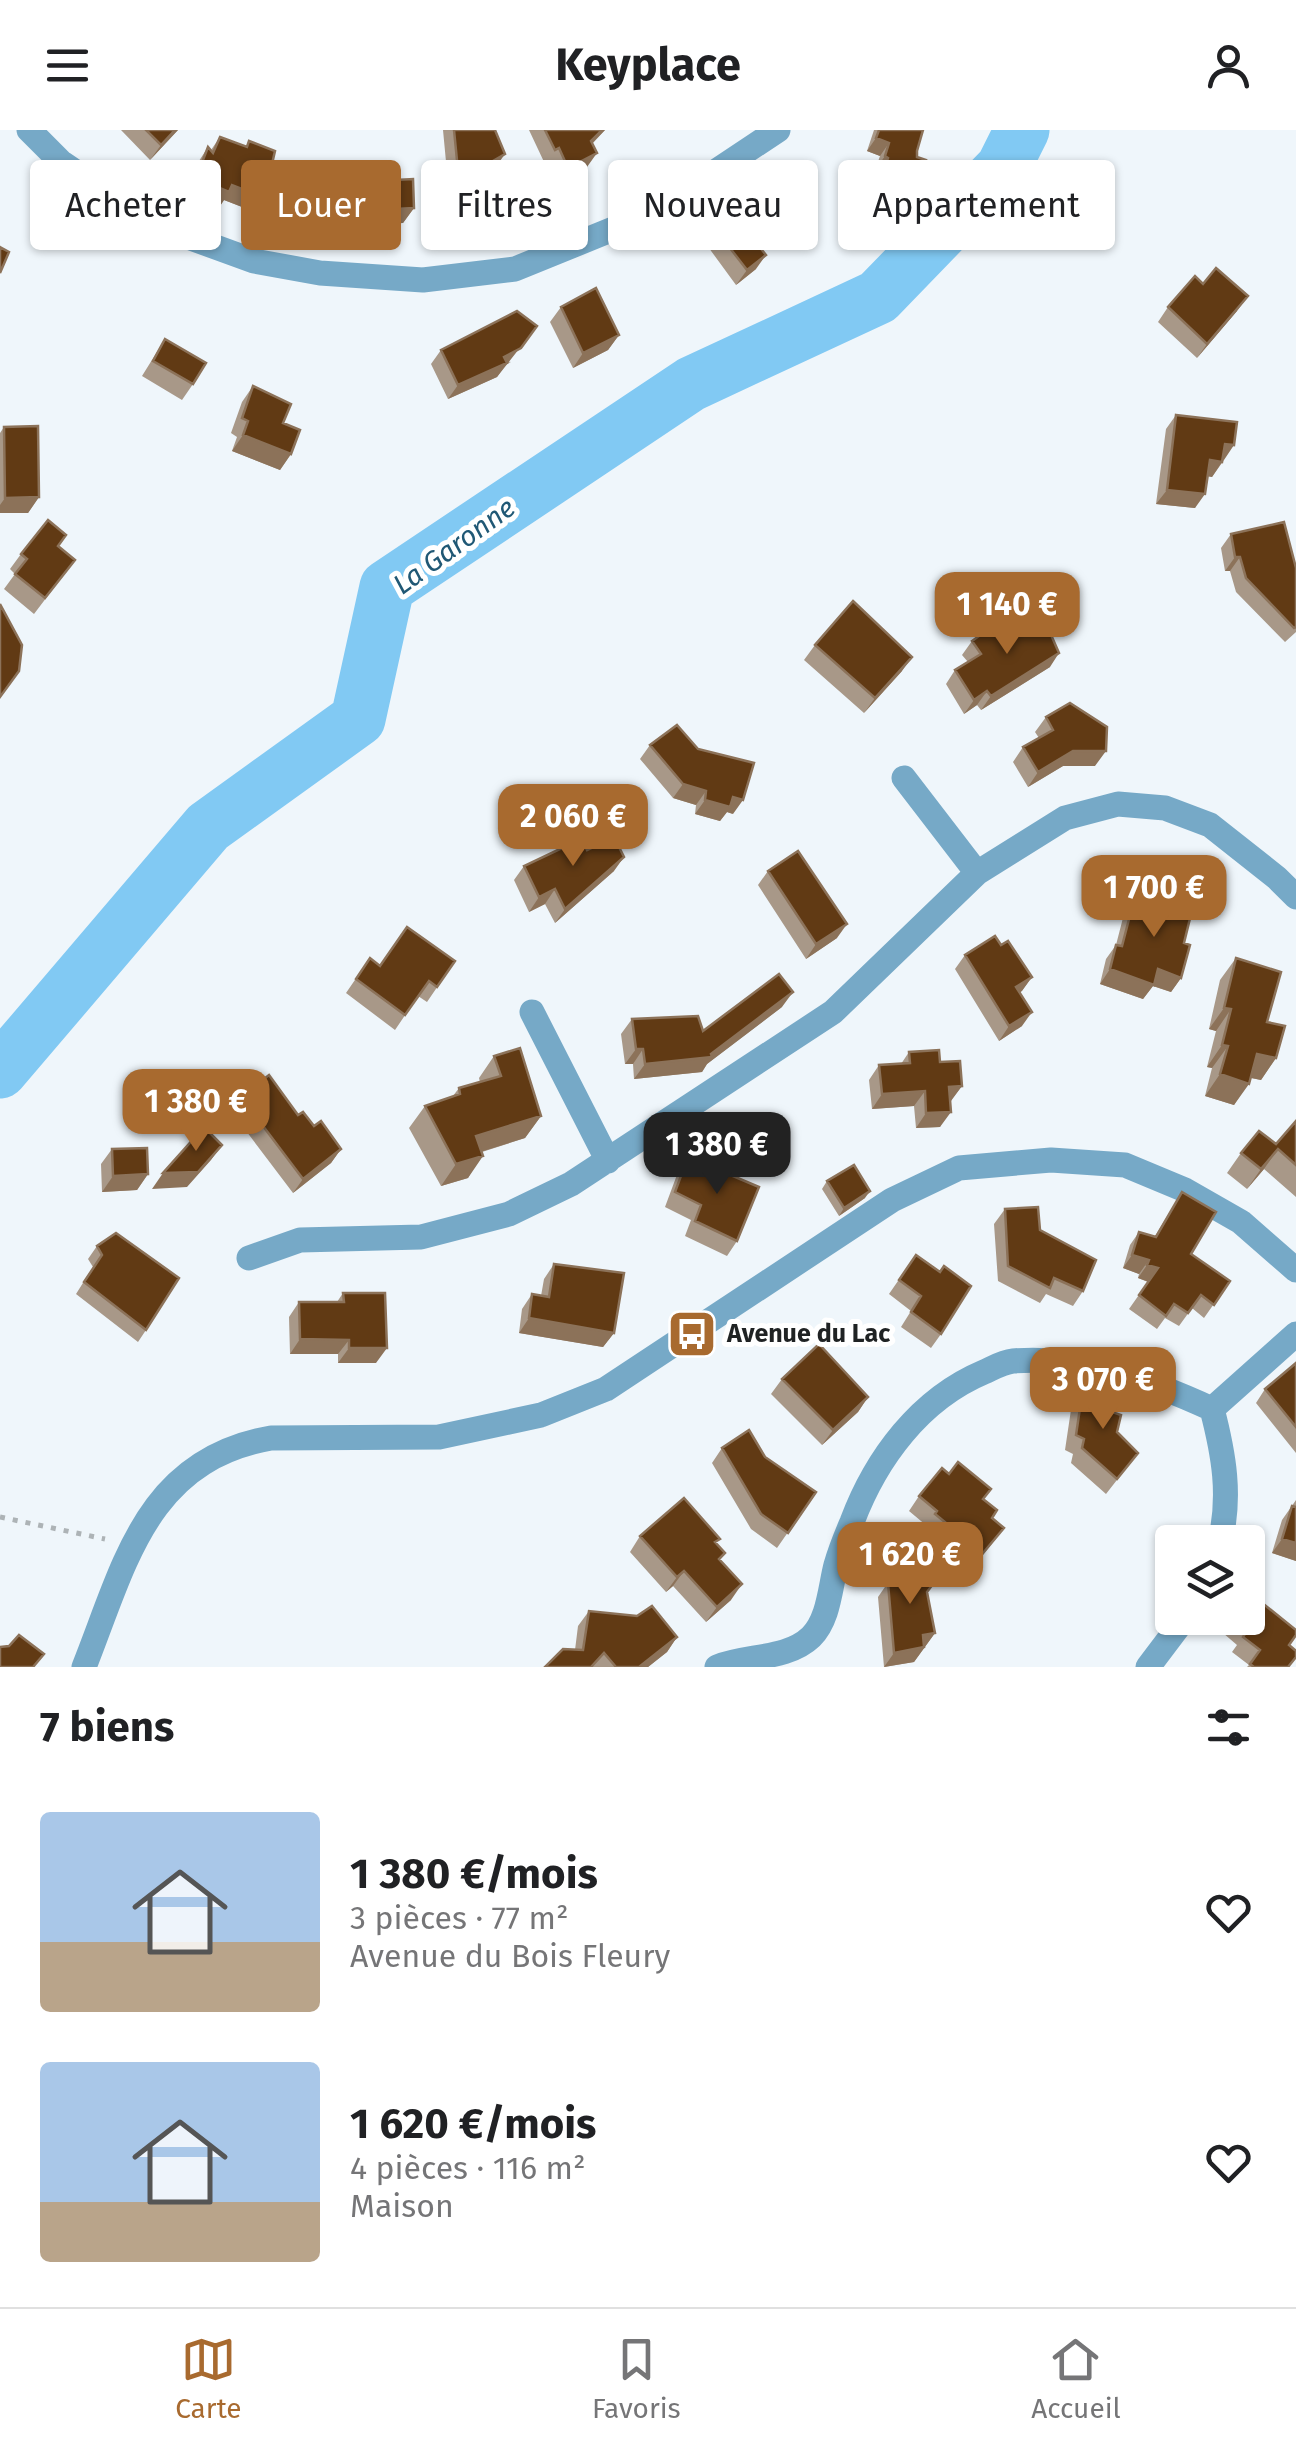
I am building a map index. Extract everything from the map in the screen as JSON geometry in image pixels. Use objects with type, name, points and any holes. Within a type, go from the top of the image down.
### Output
[{"type":"street","points":[[29,130],[61,162],[120,202],[188,237],[271,264],[320,273],[423,280],[516,269],[656,212],[778,130]]},
{"type":"street","points":[[904,778],[978,873]]},
{"type":"street","points":[[250,1258],[300,1240],[421,1237],[510,1214],[571,1184],[833,1012],[978,873],[1065,818],[1118,804],[1165,808],[1210,824],[1296,897]]},
{"type":"street","points":[[532,1012],[608,1161]]},
{"type":"street","points":[[84,1667],[133,1545],[153,1507],[202,1461],[247,1442],[271,1438],[439,1437],[541,1416],[606,1389],[892,1200],[959,1168],[1051,1160],[1126,1165],[1185,1190],[1241,1222],[1296,1270]]},
{"type":"street","points":[[1212,1409],[1296,1334]]},
{"type":"street","points":[[717,1667],[786,1651],[810,1637],[824,1615],[837,1562],[863,1493],[898,1436],[954,1384],[1010,1361],[1074,1364],[1161,1386],[1212,1409]]},
{"type":"street","points":[[1212,1409],[1224,1452],[1227,1512],[1224,1525]]},
{"type":"street","points":[[1148,1667],[1172,1635]]},
{"type":"path","points":[[0,1517],[133,1545]]},
{"type":"building","points":[[146,130],[175,130],[161,145]]},
{"type":"building","points":[[454,130],[495,130],[505,154],[495,160],[457,160]]},
{"type":"building","points":[[545,130],[602,130],[591,141],[597,153],[583,160],[564,160],[559,148],[555,150]]},
{"type":"building","points":[[879,130],[923,130],[917,157],[926,160],[887,160],[889,143],[876,138]]},
{"type":"building","points":[[220,137],[247,147],[249,141],[275,151],[273,160],[241,160],[241,189],[232,185],[229,192],[221,189],[221,160],[203,160],[208,147],[213,153]]},
{"type":"building","points":[[413,179],[414,208],[401,209],[401,180]]},
{"type":"building","points":[[0,247],[9,252],[0,273]]},
{"type":"building","points":[[732,250],[762,250],[766,255],[747,270]]},
{"type":"building","points":[[1216,268],[1248,296],[1207,344],[1168,307],[1195,276],[1203,284]]},
{"type":"building","points":[[596,288],[619,335],[583,353],[561,307]]},
{"type":"building","points":[[517,311],[537,326],[521,348],[504,357],[507,363],[458,385],[441,350]]},
{"type":"building","points":[[165,339],[206,363],[193,384],[153,361]]},
{"type":"building","points":[[253,386],[291,404],[283,423],[300,430],[291,454],[243,435],[248,421],[242,418]]},
{"type":"building","points":[[1176,415],[1237,422],[1234,445],[1225,444],[1222,462],[1210,460],[1205,494],[1167,490]]},
{"type":"building","points":[[38,426],[39,497],[5,498],[4,427]]},
{"type":"building","points":[[48,520],[66,535],[58,546],[75,560],[45,598],[15,574],[27,559],[21,554]]},
{"type":"building","points":[[1284,522],[1296,568],[1294,628],[1246,578],[1240,557],[1235,557],[1231,534]]},
{"type":"building","points":[[853,601],[912,657],[875,698],[815,645]]},
{"type":"building","points":[[0,604],[22,645],[19,671],[0,697]]},
{"type":"building","points":[[1041,612],[1059,653],[991,696],[987,691],[974,700],[955,670],[981,654],[972,641],[993,626],[1001,639]]},
{"type":"building","points":[[1070,703],[1107,727],[1106,751],[1073,751],[1038,772],[1023,747],[1053,730],[1046,717]]},
{"type":"building","points":[[677,725],[698,749],[754,763],[743,800],[733,797],[730,807],[705,800],[706,791],[683,784],[650,745]]},
{"type":"building","points":[[614,837],[624,857],[565,909],[555,889],[539,897],[524,866],[581,839],[587,850]]},
{"type":"building","points":[[798,851],[847,924],[816,944],[768,871]]},
{"type":"building","points":[[1160,895],[1193,906],[1184,943],[1190,945],[1181,978],[1158,969],[1154,985],[1110,969],[1116,945],[1122,946],[1135,896],[1159,903]]},
{"type":"building","points":[[407,927],[455,961],[437,987],[429,981],[405,1015],[356,979],[370,958],[380,966]]},
{"type":"building","points":[[995,936],[1001,945],[1008,941],[1032,977],[1016,987],[1032,1012],[1009,1026],[965,955]]},
{"type":"building","points":[[1236,958],[1281,972],[1267,1022],[1285,1026],[1276,1058],[1257,1054],[1249,1084],[1220,1074],[1228,1046],[1222,1045],[1231,1009],[1224,1008]]},
{"type":"building","points":[[779,974],[793,992],[712,1057],[645,1064],[643,1049],[636,1049],[632,1019],[698,1016],[703,1031]]},
{"type":"building","points":[[520,1048],[541,1116],[476,1136],[483,1156],[456,1164],[425,1106],[460,1094],[459,1088],[501,1076],[494,1056]]},
{"type":"building","points":[[939,1050],[940,1062],[960,1061],[962,1086],[949,1087],[951,1112],[926,1113],[925,1091],[882,1094],[879,1065],[910,1063],[909,1052]]},
{"type":"building","points":[[269,1075],[298,1115],[303,1112],[314,1126],[321,1121],[341,1149],[303,1179],[241,1097]]},
{"type":"building","points":[[1296,1121],[1296,1165],[1278,1149],[1261,1169],[1241,1153],[1259,1131],[1276,1144]]},
{"type":"building","points":[[204,1127],[222,1145],[198,1172],[163,1173]]},
{"type":"building","points":[[147,1148],[148,1174],[113,1176],[112,1149]]},
{"type":"building","points":[[688,1157],[759,1187],[737,1241],[695,1221],[701,1205],[675,1192]]},
{"type":"building","points":[[854,1165],[870,1191],[844,1208],[827,1181]]},
{"type":"building","points":[[1182,1192],[1216,1212],[1191,1254],[1230,1281],[1214,1305],[1201,1295],[1188,1313],[1174,1304],[1166,1316],[1139,1295],[1158,1268],[1147,1265],[1149,1260],[1132,1255],[1139,1232],[1156,1237]]},
{"type":"building","points":[[1038,1207],[1040,1230],[1096,1260],[1083,1291],[1054,1278],[1050,1288],[1008,1266],[1005,1209]]},
{"type":"building","points":[[116,1233],[179,1278],[146,1330],[84,1282],[102,1255],[97,1246]]},
{"type":"building","points":[[916,1255],[940,1272],[944,1266],[971,1286],[941,1334],[911,1312],[921,1296],[899,1280]]},
{"type":"building","points":[[554,1264],[624,1273],[614,1333],[529,1318],[532,1294],[549,1297]]},
{"type":"building","points":[[343,1293],[385,1293],[387,1348],[349,1348],[349,1340],[300,1339],[299,1302],[344,1302]]},
{"type":"building","points":[[819,1344],[868,1397],[833,1430],[782,1379]]},
{"type":"building","points":[[1296,1363],[1296,1427],[1265,1389]]},
{"type":"building","points":[[1083,1388],[1116,1393],[1112,1412],[1121,1415],[1117,1432],[1138,1453],[1117,1479],[1082,1448],[1084,1439],[1076,1435]]},
{"type":"building","points":[[749,1430],[765,1457],[816,1492],[788,1533],[761,1514],[722,1448]]},
{"type":"building","points":[[958,1462],[991,1489],[983,1499],[997,1510],[992,1518],[1004,1528],[983,1553],[919,1496],[942,1468],[949,1474]]},
{"type":"building","points":[[684,1498],[720,1539],[715,1542],[725,1553],[719,1559],[742,1584],[717,1607],[684,1571],[677,1577],[640,1536]]},
{"type":"building","points":[[1292,1506],[1296,1507],[1296,1543],[1282,1539]]},
{"type":"building","points":[[905,1558],[936,1580],[927,1592],[935,1633],[923,1635],[924,1647],[894,1653],[888,1583]]},
{"type":"building","points":[[1265,1605],[1296,1630],[1289,1645],[1296,1651],[1296,1657],[1288,1667],[1254,1667],[1250,1664],[1260,1650],[1243,1637],[1265,1635]]},
{"type":"building","points":[[652,1606],[677,1637],[639,1667],[616,1667],[604,1653],[591,1667],[545,1667],[563,1649],[583,1650],[589,1611],[637,1616]]},
{"type":"building","points":[[19,1635],[44,1654],[33,1667],[0,1667],[0,1647],[9,1646]]},
{"type":"waterway","name":"La Garonne","points":[[0,1071],[208,827],[358,719],[387,587],[691,384],[878,297],[1003,168],[1022,130]]},
{"type":"place","name":"Avenue du Lac","points":[[692,1334]]}]
